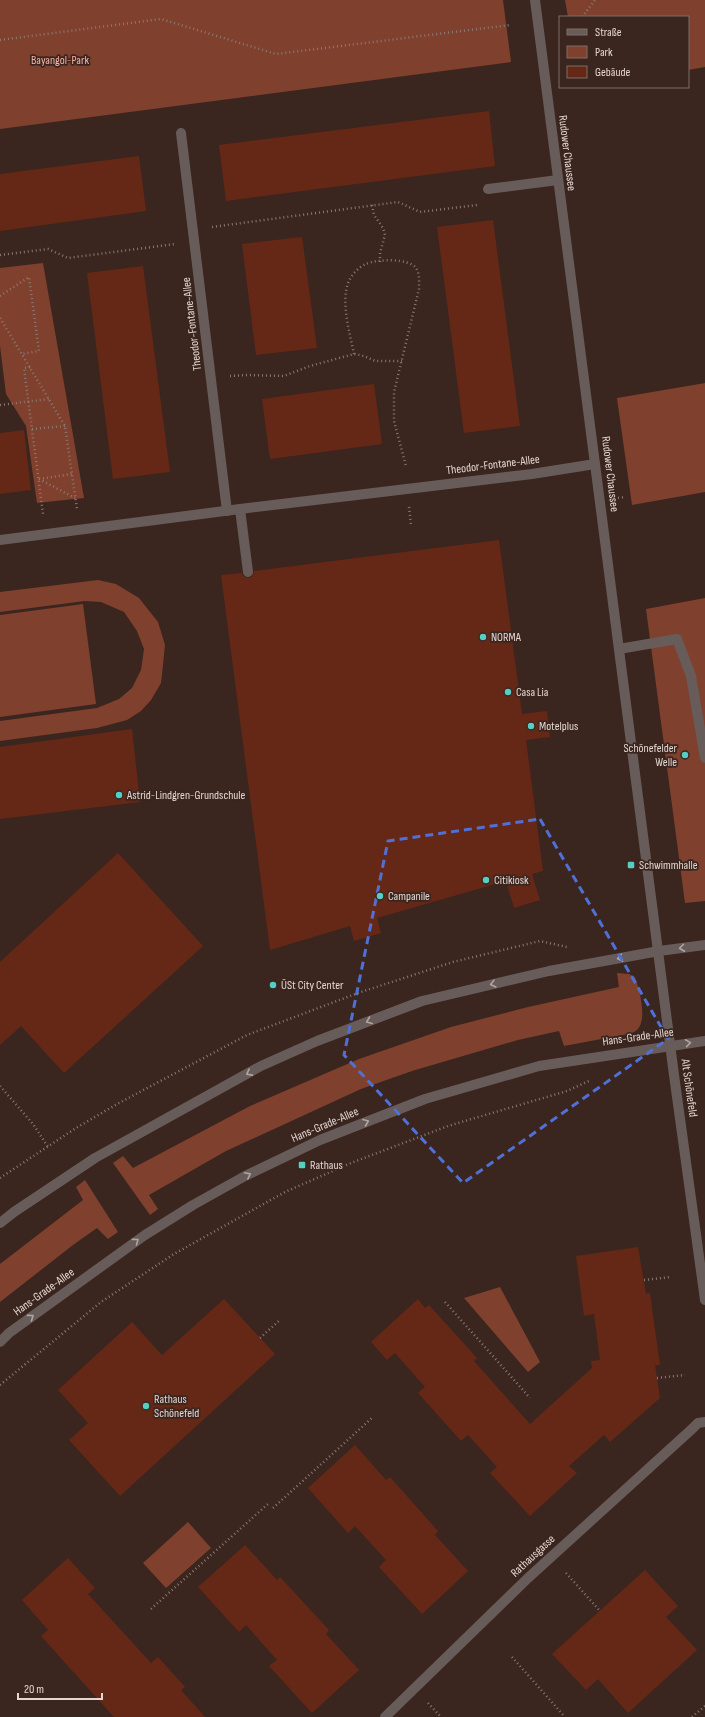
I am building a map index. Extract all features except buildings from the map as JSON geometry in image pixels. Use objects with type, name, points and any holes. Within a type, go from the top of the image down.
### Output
[{"type":"street","name":"Rudower Chaussee","points":[[535,0],[659,951]]},
{"type":"street","name":"Theodor-Fontane-Allee","points":[[180,133],[212,378],[227,511]]},
{"type":"street","points":[[488,189],[558,180]]},
{"type":"street","name":"Theodor-Fontane-Allee","points":[[0,540],[227,511],[240,508],[524,475],[595,464]]},
{"type":"street","points":[[240,508],[248,572]]},
{"type":"street","points":[[619,649],[678,639],[691,676],[705,758]]},
{"type":"street","points":[[0,1223],[95,1158],[261,1066],[317,1041],[422,1001],[549,971],[659,951],[705,945]]},
{"type":"street","name":"Alt Schönefeld","points":[[659,951],[705,1300]]},
{"type":"street","name":"Hans-Grade-Allee","points":[[0,1342],[9,1333],[145,1235],[193,1205],[245,1176],[320,1140],[425,1100],[540,1066],[705,1041]]},
{"type":"street","name":"Rathausgasse","points":[[385,1717],[528,1578],[698,1423],[705,1422]]},
{"type":"path","points":[[583,16],[595,0]]},
{"type":"path","points":[[0,40],[161,19],[276,54],[510,26]]},
{"type":"path","points":[[193,229],[398,202],[420,212],[483,205]]},
{"type":"path","points":[[372,205],[374,215],[383,228],[385,235],[380,253],[380,262]]},
{"type":"path","points":[[0,255],[48,249],[68,258],[195,242]]},
{"type":"path","points":[[354,354],[346,309],[346,291],[349,281],[356,271],[367,264],[397,260],[409,263],[416,268],[419,276],[420,289],[394,392],[393,410],[396,433],[406,466]]},
{"type":"path","points":[[0,296],[29,277],[39,351],[22,354]]},
{"type":"path","points":[[0,318],[65,426],[77,510]]},
{"type":"path","points":[[212,378],[246,375],[284,376],[310,366],[354,354],[364,356],[375,361],[402,361]]},
{"type":"path","points":[[30,367],[24,368],[43,514]]},
{"type":"path","points":[[0,405],[49,399]]},
{"type":"path","points":[[32,429],[65,426]]},
{"type":"path","points":[[39,479],[72,474]]},
{"type":"path","points":[[39,479],[75,498]]},
{"type":"path","points":[[0,1086],[33,1124],[48,1147]]},
{"type":"path","points":[[0,1385],[101,1302],[174,1254],[285,1192],[352,1163],[448,1126],[567,1091]]},
{"type":"path","points":[[644,1280],[672,1277]]},
{"type":"path","points":[[445,1302],[530,1398]]},
{"type":"path","points":[[260,1338],[280,1320]]},
{"type":"path","points":[[657,1378],[685,1375]]},
{"type":"path","points":[[273,1508],[372,1417]]},
{"type":"path","points":[[151,1609],[269,1503]]},
{"type":"path","points":[[566,1573],[600,1611]]},
{"type":"path","points":[[512,1657],[565,1717]]},
{"type":"path","points":[[426,1701],[441,1717]]},
{"type":"path","points":[[692,1717],[705,1706]]},
{"type":"highlighted area","points":[[540,819],[668,1039],[463,1183],[344,1055],[388,841]]},
{"type":"green space","name":"Bayangol-Park","points":[[0,0],[503,0],[511,62],[0,129]]},
{"type":"green space","points":[[565,0],[705,0],[705,67],[689,70],[689,16],[568,16]]},
{"type":"green space","points":[[43,263],[84,498],[37,503],[26,426],[6,394],[0,346],[0,268]]},
{"type":"green space","points":[[705,383],[705,492],[632,505],[617,398]]},
{"type":"green space","points":[[98,580],[116,584],[139,598],[158,622],[165,645],[161,683],[151,700],[141,711],[127,720],[97,728],[0,741],[0,721],[97,708],[119,699],[132,688],[141,670],[144,649],[137,631],[124,612],[101,602],[85,601],[0,612],[0,592]]},
{"type":"green space","name":"Schönefelder Welle","points":[[705,598],[705,901],[685,903],[646,609]]},
{"type":"green space","points":[[83,604],[96,704],[0,717],[0,615]]},
{"type":"green space","points":[[617,973],[629,974],[635,977],[637,982],[642,1004],[642,1019],[637,1030],[628,1034],[564,1046],[559,1031],[518,1040],[412,1071],[361,1089],[226,1151],[149,1195],[158,1209],[150,1215],[113,1163],[123,1156],[133,1168],[250,1106],[359,1059],[451,1027],[528,1007],[619,987]]},
{"type":"green space","points":[[85,1180],[118,1232],[108,1239],[97,1228],[0,1302],[0,1264],[83,1200],[76,1187]]},
{"type":"green space","points":[[500,1287],[540,1362],[528,1372],[464,1298]]},
{"type":"green space","points":[[188,1522],[211,1548],[166,1588],[143,1563]]},
{"type":"place","name":"NORMA","points":[[483,637]]},
{"type":"place","name":"Casa Lia","points":[[508,692]]},
{"type":"place","name":"Motelplus","points":[[531,726]]},
{"type":"place","name":"Schönefelder Welle","points":[[685,755]]},
{"type":"place","name":"Astrid-Lindgren-Grundschule","points":[[119,795]]},
{"type":"place","name":"Schwimmhalle","points":[[631,865]]},
{"type":"place","name":"Citikiosk","points":[[486,880]]},
{"type":"place","name":"Campanile","points":[[380,896]]},
{"type":"place","name":"ÜSt City Center","points":[[273,985]]},
{"type":"place","name":"Rathaus","points":[[302,1165]]},
{"type":"place","name":"Rathaus Schönefeld","points":[[146,1406]]}]
